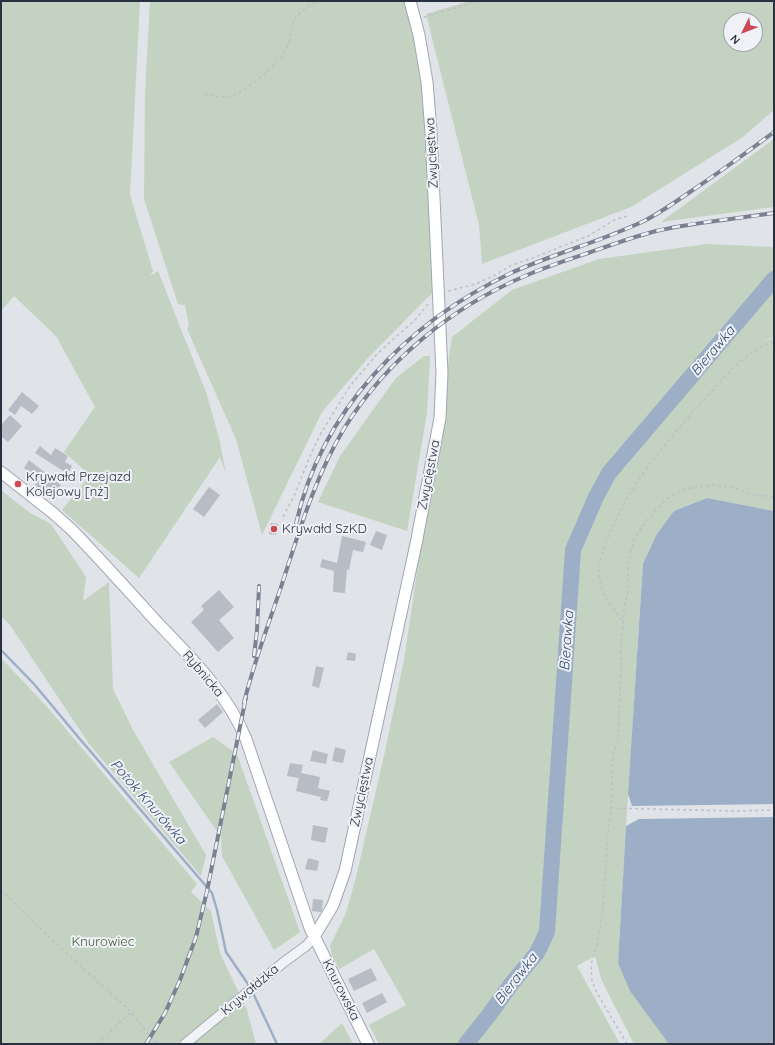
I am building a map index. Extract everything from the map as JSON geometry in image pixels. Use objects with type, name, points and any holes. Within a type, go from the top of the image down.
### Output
[{"type":"main road","name":"Zwycięstwa","points":[[314,937],[333,905],[345,871],[424,502],[440,418],[442,373],[432,132],[427,82],[419,35],[410,1]]},
{"type":"main road","name":"Rybnicka","points":[[1,472],[54,513],[77,534],[201,670],[227,703],[246,739],[305,915],[314,937]]},
{"type":"main road","name":"Knurowska","points":[[314,937],[368,1044]]},
{"type":"street","name":"Krywałdzka","points":[[185,1044],[284,962],[306,946],[314,937]]},
{"type":"path","points":[[204,94],[225,97],[235,94],[266,73],[285,51],[289,43],[291,24],[298,14],[318,1]]},
{"type":"path","points":[[415,20],[479,1]]},
{"type":"path","points":[[283,517],[295,494],[310,456],[321,434],[350,386],[378,353],[414,321],[438,293],[476,284],[512,265],[588,236],[616,219],[628,216]]},
{"type":"path","points":[[623,622],[601,588],[599,572],[601,558],[609,536],[630,493],[669,440],[732,370],[750,354],[774,342]]},
{"type":"path","points":[[627,1044],[597,993],[592,981],[592,965],[603,908],[611,808],[613,756],[618,740],[621,672],[620,645],[625,604],[628,593],[628,562],[636,537],[648,520],[668,498],[685,489],[712,485],[731,487],[750,494],[774,498]]},
{"type":"path","points":[[611,808],[734,811],[774,810]]},
{"type":"path","points":[[1,890],[51,939],[131,1012],[151,1037],[160,1044]]},
{"type":"path","points":[[97,1044],[131,1012]]},
{"type":"green space","points":[[1,1],[140,1],[130,195],[153,271],[150,276],[158,271],[206,392],[219,438],[226,473],[220,457],[139,578],[62,510],[90,475],[64,452],[95,407],[56,336],[14,296],[1,311]]},
{"type":"green space","points":[[150,1],[405,1],[420,59],[429,169],[433,292],[367,359],[322,412],[262,535],[236,439],[187,329],[189,326],[185,305],[178,304],[144,199],[145,95]]},
{"type":"green space","points":[[470,1],[774,1],[774,110],[743,137],[631,207],[482,264],[479,225],[426,14]]},
{"type":"green space","points":[[774,139],[774,207],[661,222]]},
{"type":"green space","points":[[707,244],[774,247],[774,337],[761,341],[774,338],[774,511],[707,498],[674,511],[643,564],[618,963],[673,1044],[634,1044],[601,979],[594,956],[577,966],[620,1044],[379,1044],[369,1025],[406,1005],[374,949],[339,969],[332,955],[330,946],[346,913],[356,877],[384,756],[404,660],[452,337],[512,290],[599,259]]},
{"type":"green space","points":[[424,356],[430,356],[427,413],[407,531],[318,502],[340,456],[396,378]]},
{"type":"green space","points":[[1,490],[30,513],[51,524],[86,577],[83,601],[109,582],[113,689],[133,730],[206,855],[201,876],[89,744],[10,625],[1,616]]},
{"type":"green space","name":"Knurowiec","points":[[1,658],[48,708],[197,884],[191,892],[211,911],[220,953],[247,1010],[256,1044],[1,1044]]},
{"type":"green space","points":[[213,737],[237,754],[300,932],[274,950],[222,856],[221,837],[169,762]]},
{"type":"green space","points":[[342,1023],[353,1044],[319,1044]]},
{"type":"water","points":[[707,498],[774,511],[774,804],[632,806],[628,794],[643,564],[657,534],[674,511]]},
{"type":"water","points":[[774,817],[774,1044],[669,1044],[630,991],[618,963],[626,826],[639,819]]},
{"type":"building","points":[[22,392],[39,406],[32,414],[21,406],[15,415],[8,410]]},
{"type":"building","points":[[10,415],[22,426],[8,442],[1,436],[1,425]]},
{"type":"building","points":[[40,446],[51,455],[55,448],[68,456],[65,462],[72,466],[68,474],[35,453]]},
{"type":"building","points":[[29,460],[61,485],[51,497],[35,485],[39,480],[24,468]]},
{"type":"building","points":[[209,487],[220,495],[204,517],[193,509]]},
{"type":"building","name":"Krywałd SzKD","points":[[271,523],[278,524],[276,535],[269,534]]},
{"type":"building","points":[[376,531],[387,535],[382,550],[370,545]]},
{"type":"building","points":[[342,536],[366,542],[363,552],[353,550],[349,570],[347,569],[345,593],[333,592],[334,571],[320,567],[322,559],[337,563]]},
{"type":"building","points":[[219,590],[234,607],[219,620],[234,638],[218,652],[191,622],[204,610],[201,606]]},
{"type":"building","points":[[348,652],[356,654],[355,661],[346,660]]},
{"type":"building","points":[[316,666],[324,668],[319,688],[312,686]]},
{"type":"building","points":[[217,704],[223,712],[205,728],[198,720]]},
{"type":"building","points":[[335,747],[346,750],[343,763],[332,761]]},
{"type":"building","points":[[313,750],[328,754],[326,764],[310,761]]},
{"type":"building","points":[[290,763],[303,765],[301,773],[320,777],[318,788],[330,791],[327,801],[320,800],[321,797],[296,791],[299,778],[287,776]]},
{"type":"building","points":[[313,825],[328,828],[325,843],[311,840]]},
{"type":"building","points":[[308,858],[319,861],[317,871],[305,869]]},
{"type":"building","points":[[313,899],[323,900],[321,912],[312,911]]},
{"type":"building","points":[[371,968],[377,980],[354,991],[348,979]]},
{"type":"building","points":[[382,993],[387,1002],[367,1013],[362,1003]]},
{"type":"waterway","name":"Bierawka","points":[[466,1044],[512,983],[537,953],[547,932],[573,550],[596,497],[609,473],[774,279]]},
{"type":"waterway","name":"Potok Knurówka","points":[[1,650],[34,684],[212,893],[226,952],[248,984]]},
{"type":"waterway","name":"Potok Knurówka","points":[[254,995],[277,1044]]},
{"type":"railway","points":[[296,524],[308,482],[326,444],[348,407],[374,374],[404,344],[437,317],[473,293],[511,273],[613,234],[652,217],[709,179],[774,132]]},
{"type":"railway","points":[[244,703],[257,656],[302,522],[325,464],[345,427],[362,403],[401,358],[423,338],[472,303],[498,289],[540,270],[622,241],[656,231],[700,223],[774,213]]},
{"type":"railway","points":[[254,656],[259,586]]},
{"type":"railway","points":[[146,1044],[165,1013],[180,980],[196,937],[207,891],[246,697]]},
{"type":"place","name":"Krywałd Przejazd Kolejowy [nż]","points":[[18,484]]},
{"type":"place","name":"Krywałd SzKD","points":[[274,529]]}]
